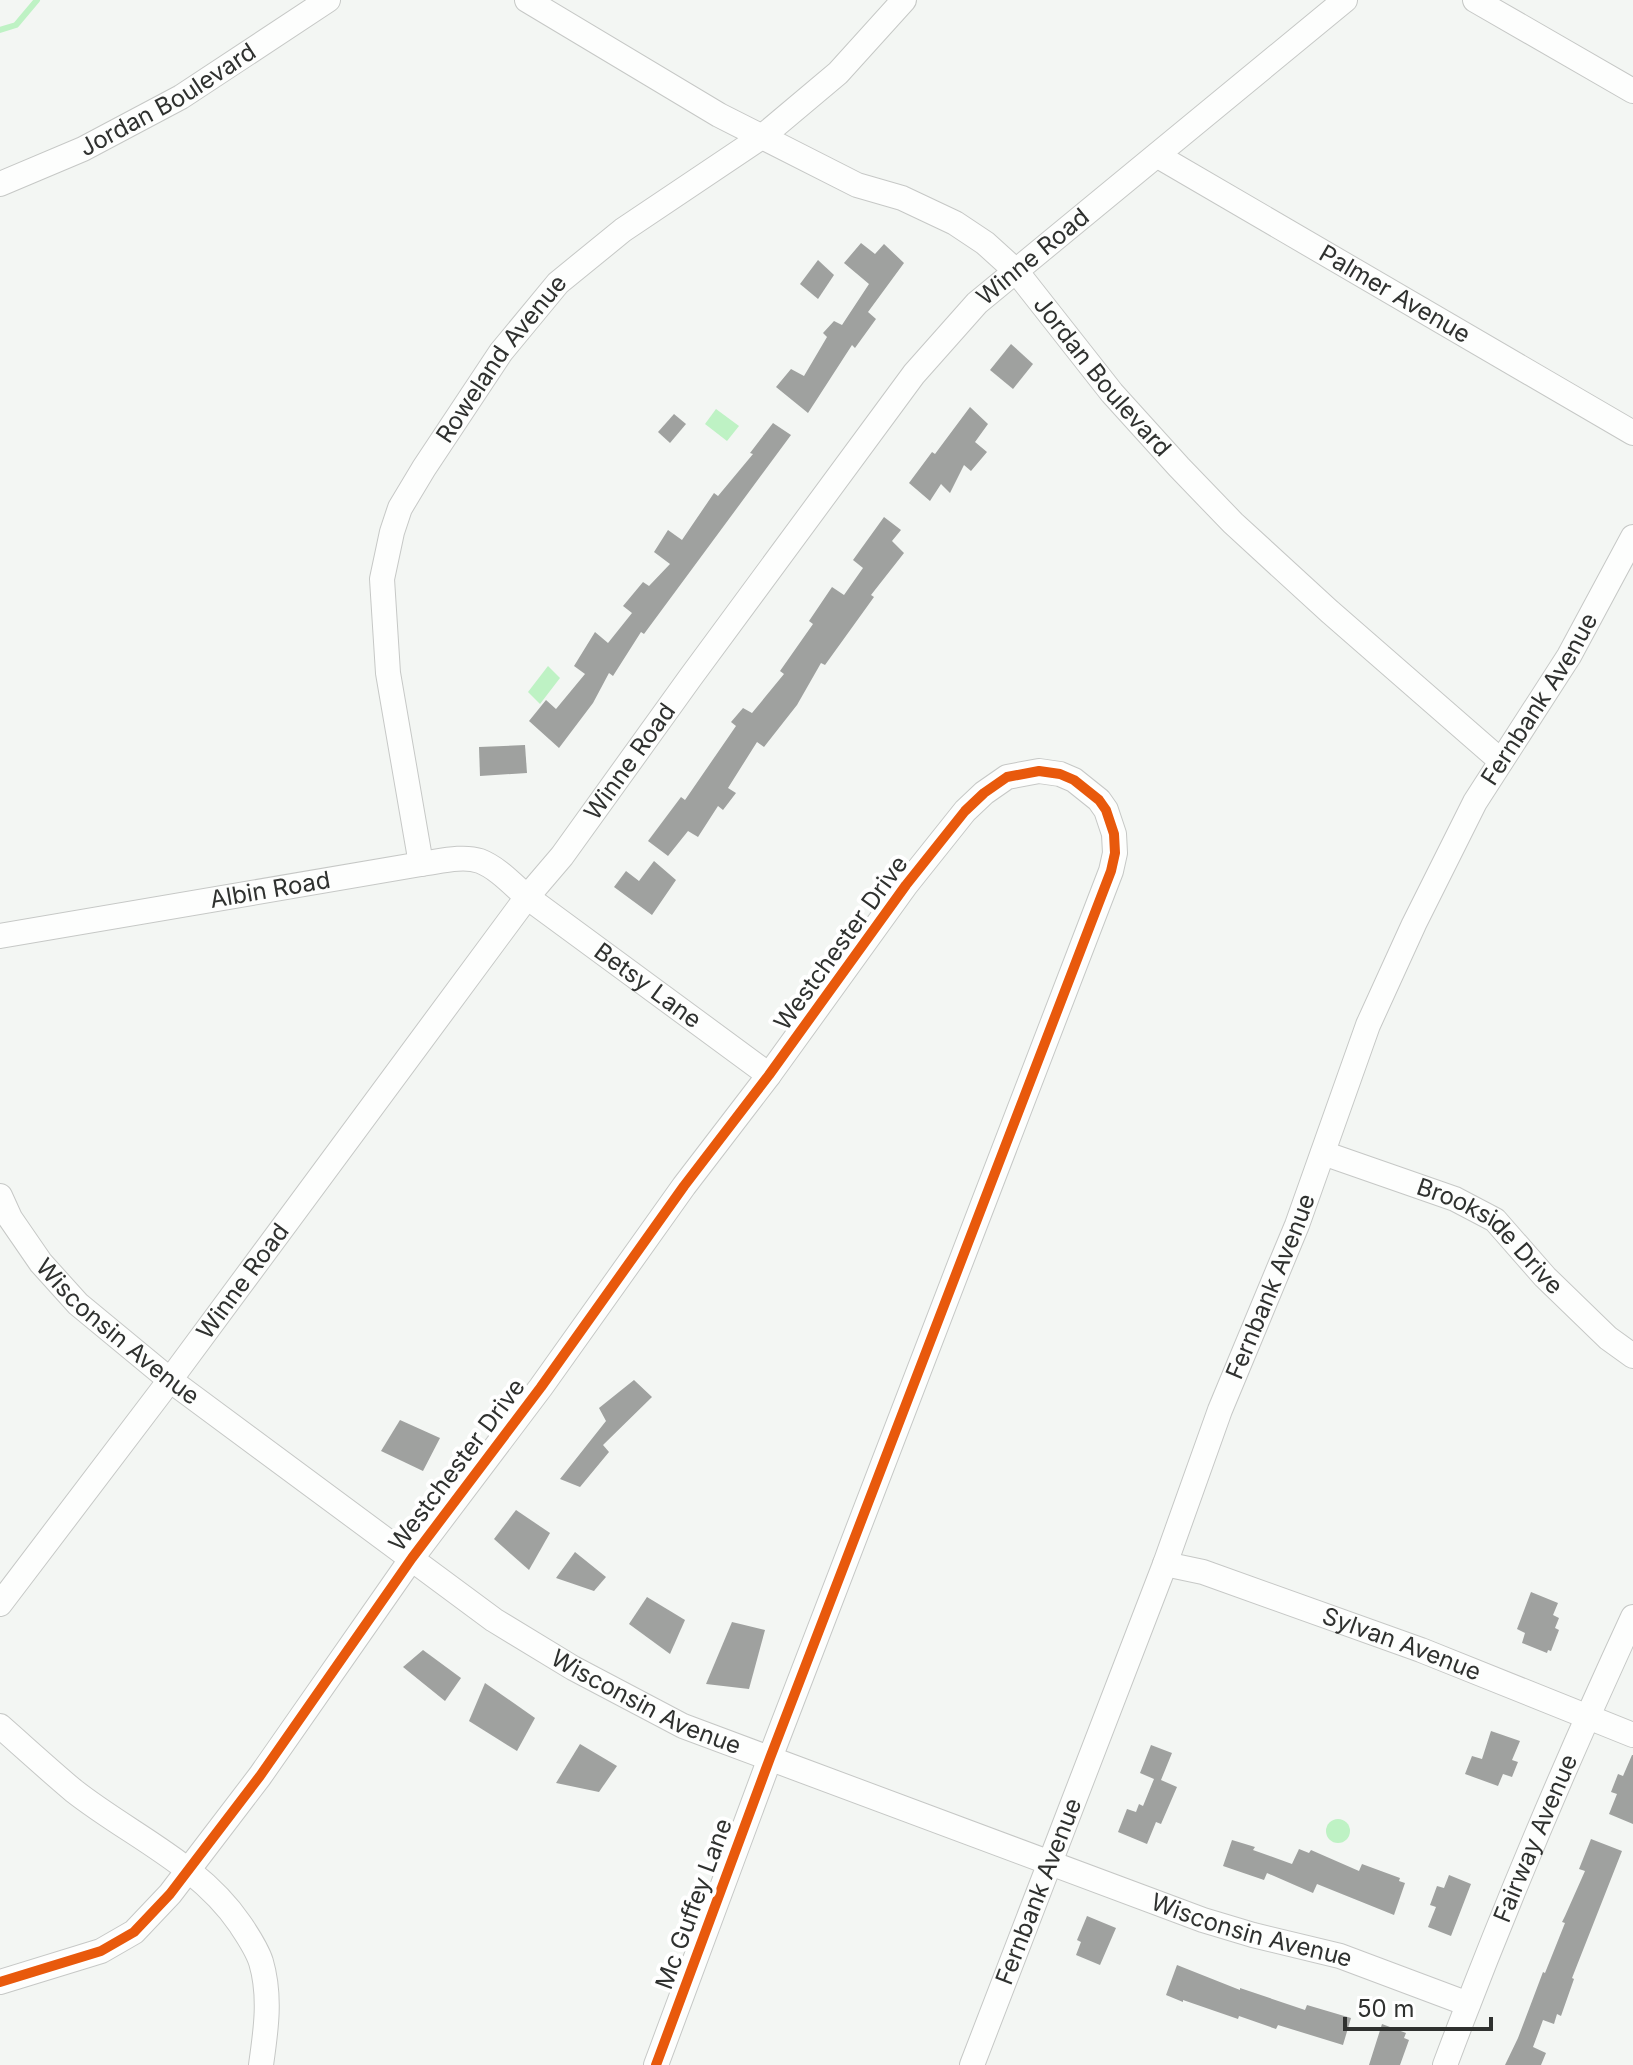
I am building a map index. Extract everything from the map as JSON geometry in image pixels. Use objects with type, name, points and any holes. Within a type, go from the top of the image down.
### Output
[{"type":"street","name":"Jordan Boulevard","points":[[0,184],[83,149],[181,97],[328,0]]},
{"type":"street","name":"Jordan Boulevard","points":[[527,0],[719,115],[857,185],[902,198],[955,223],[985,243],[1016,271],[1112,393],[1233,523],[1501,761]]},
{"type":"street","name":"Roweland Avenue","points":[[421,864],[388,673],[382,579],[400,508],[501,352],[558,283],[623,230],[763,136],[838,73],[904,0]]},
{"type":"street","name":"Winne Road","points":[[0,1604],[170,1380],[527,897],[562,856],[914,374],[977,303],[1345,0]]},
{"type":"street","points":[[1475,0],[1633,91]]},
{"type":"street","name":"Palmer Avenue","points":[[1158,156],[1633,433]]},
{"type":"street","name":"Fernbank Avenue","points":[[972,2065],[1165,1564],[1220,1410],[1297,1225],[1368,1025],[1475,802],[1569,656],[1633,537]]},
{"type":"street","name":"Westchester Drive","points":[[0,1982],[101,1951],[134,1932],[170,1894],[260,1776],[412,1558],[541,1387],[684,1186],[769,1075],[906,885],[965,811],[984,793],[1007,777],[1039,771],[1060,774],[1074,780],[1099,800],[1106,810],[1114,834],[1115,853],[1111,871],[770,1758]]},
{"type":"street","name":"Albin Road","points":[[0,936],[458,859],[478,860],[496,870],[527,897]]},
{"type":"street","name":"Betsy Lane","points":[[527,897],[769,1075]]},
{"type":"street","name":"Brookside Drive","points":[[1323,1153],[1455,1199],[1495,1220],[1545,1277],[1608,1338],[1633,1356]]},
{"type":"street","name":"Wisconsin Avenue","points":[[0,1196],[10,1218],[41,1263],[78,1304],[170,1380],[494,1620],[573,1668],[683,1726],[1203,1920],[1340,1956],[1468,2004]]},
{"type":"street","name":"Sylvan Avenue","points":[[1165,1564],[1203,1572],[1421,1650],[1633,1735]]},
{"type":"street","name":"Fairway Avenue","points":[[1445,2065],[1586,1718],[1633,1617]]},
{"type":"street","points":[[0,1726],[75,1791],[189,1869],[232,1911],[260,1961],[266,1991],[268,2020],[261,2065]]},
{"type":"street","name":"Mc Guffey Lane","points":[[656,2065],[770,1758]]},
{"type":"shaded area","points":[[716,409],[739,426],[727,441],[705,424]]},
{"type":"shaded area","points":[[548,666],[560,678],[540,704],[528,692]]},
{"type":"shaded area","points":[[1338,1819],[1346,1823],[1350,1831],[1346,1839],[1338,1843],[1330,1839],[1326,1831],[1330,1823]]},
{"type":"building","points":[[861,243],[875,254],[884,244],[904,263],[868,312],[876,319],[855,348],[852,345],[808,413],[776,387],[791,369],[804,376],[827,337],[823,333],[834,321],[842,325],[869,284],[844,263]]},
{"type":"building","points":[[818,260],[834,275],[818,299],[800,284]]},
{"type":"building","points":[[1011,344],[1033,364],[1013,389],[990,370]]},
{"type":"building","points":[[970,407],[988,424],[975,442],[987,452],[971,471],[964,465],[950,493],[941,484],[930,501],[909,483]]},
{"type":"building","points":[[674,414],[686,424],[670,443],[658,432]]},
{"type":"building","points":[[773,423],[791,435],[644,634],[641,632],[613,676],[609,673],[593,703],[559,748],[529,721],[546,700],[556,709],[585,674],[574,666],[595,632],[608,643],[632,613],[623,606],[643,582],[649,586],[670,564],[654,552],[668,530],[682,540],[714,493],[718,496],[753,454],[750,453]]},
{"type":"building","points":[[884,517],[901,530],[892,541],[904,553],[871,595],[874,597],[825,665],[821,663],[797,705],[764,747],[757,742],[728,788],[736,793],[723,810],[718,806],[698,837],[688,831],[668,856],[648,841],[681,797],[685,800],[736,726],[731,722],[743,708],[752,713],[784,674],[780,671],[813,624],[809,621],[832,587],[844,595],[863,568],[853,560]]},
{"type":"building","points":[[525,745],[527,773],[480,776],[479,747]]},
{"type":"building","points":[[654,861],[676,880],[652,915],[614,887],[626,871],[639,881]]},
{"type":"building","points":[[634,1380],[652,1397],[603,1445],[609,1452],[580,1487],[560,1479],[606,1421],[599,1408]]},
{"type":"building","points":[[400,1420],[440,1438],[423,1471],[381,1451]]},
{"type":"building","points":[[516,1510],[550,1533],[529,1570],[494,1539]]},
{"type":"building","points":[[575,1552],[606,1577],[594,1591],[556,1578]]},
{"type":"building","points":[[1531,1592],[1558,1603],[1553,1615],[1559,1618],[1555,1628],[1559,1630],[1551,1651],[1547,1653],[1522,1643],[1525,1633],[1517,1629]]},
{"type":"building","points":[[647,1597],[685,1620],[670,1654],[629,1624]]},
{"type":"building","points":[[732,1622],[765,1630],[749,1689],[706,1684]]},
{"type":"building","points":[[423,1650],[461,1678],[445,1701],[403,1667]]},
{"type":"building","points":[[485,1683],[535,1718],[517,1751],[469,1721]]},
{"type":"building","points":[[1491,1731],[1520,1741],[1512,1760],[1518,1762],[1512,1777],[1503,1774],[1498,1786],[1465,1774],[1472,1756],[1482,1759]]},
{"type":"building","points":[[580,1744],[617,1766],[599,1792],[556,1783]]},
{"type":"building","points":[[1151,1745],[1172,1753],[1161,1780],[1177,1787],[1161,1824],[1156,1822],[1147,1844],[1118,1832],[1127,1809],[1136,1812],[1139,1804],[1143,1806],[1154,1779],[1140,1773]]},
{"type":"building","points":[[1632,1755],[1633,1824],[1609,1814],[1617,1794],[1611,1792],[1618,1774],[1623,1776]]},
{"type":"building","points":[[1591,1839],[1622,1851],[1572,1978],[1561,2016],[1557,2014],[1554,2024],[1543,2020],[1533,2047],[1546,2053],[1541,2065],[1505,2065],[1585,1871],[1579,1869]]},
{"type":"building","points":[[1232,1840],[1292,1864],[1299,1849],[1309,1853],[1311,1850],[1359,1871],[1362,1864],[1400,1878],[1399,1881],[1405,1883],[1394,1915],[1317,1884],[1313,1893],[1267,1873],[1264,1880],[1223,1866]]},
{"type":"building","points":[[1449,1875],[1471,1884],[1451,1936],[1428,1927],[1436,1907],[1430,1905],[1437,1886],[1444,1888]]},
{"type":"building","points":[[1087,1916],[1116,1928],[1100,1965],[1076,1955],[1081,1942],[1077,1940]]},
{"type":"building","points":[[1177,1965],[1240,1990],[1305,2010],[1307,2005],[1351,2018],[1343,2045],[1278,2025],[1276,2029],[1239,2016],[1238,2019],[1166,1995]]},
{"type":"building","points":[[1382,2024],[1406,2033],[1404,2038],[1409,2040],[1400,2065],[1369,2065]]},
{"type":"waterway","points":[[0,30],[16,25],[37,0]]},
{"type":"cycle path","points":[[0,1982],[101,1951],[134,1932],[170,1894],[260,1776],[412,1558],[541,1387],[684,1186],[769,1075],[906,885],[965,811],[984,793],[1007,777],[1039,771],[1060,774],[1074,780],[1099,800],[1106,810],[1114,834],[1115,853],[1111,871],[770,1758],[656,2065]]}]
